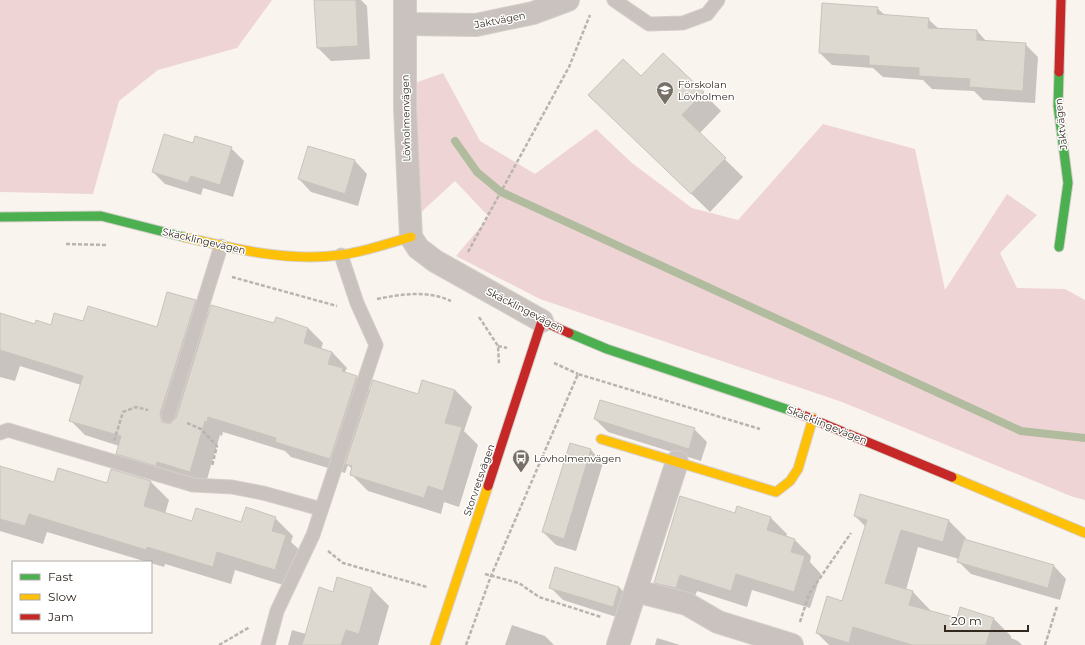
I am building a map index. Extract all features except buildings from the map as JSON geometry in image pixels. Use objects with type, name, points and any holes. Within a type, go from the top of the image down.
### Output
[{"type":"street","name":"Lövholmenvägen","points":[[405,0],[405,109],[411,237]]},
{"type":"street","name":"Jaktvägen","points":[[406,24],[476,25],[533,13],[568,0]]},
{"type":"street","name":"Jaktvägen","points":[[1059,247],[1068,183],[1058,106],[1061,0]]},
{"type":"street","name":"Skäcklingevägen","points":[[0,217],[101,216],[221,246],[295,258],[341,255],[411,237],[418,248],[435,261],[542,321],[607,349],[812,418],[1085,533]]},
{"type":"street","name":"Storvretsvägen","points":[[436,645],[542,321]]},
{"type":"street","points":[[601,439],[776,492],[790,481],[798,469],[812,418]]},
{"type":"street","points":[[618,645],[677,462]]},
{"type":"street","points":[[636,591],[687,604],[718,622],[792,645]]},
{"type":"lane","points":[[614,0],[649,24],[682,23],[707,14],[718,0]]},
{"type":"lane","points":[[168,416],[221,246]]},
{"type":"lane","points":[[268,645],[277,611],[313,535],[376,345],[357,303],[341,255]]},
{"type":"lane","points":[[0,434],[8,430],[193,485],[232,487],[263,493],[321,510]]},
{"type":"path","points":[[443,298],[569,67],[591,13]]},
{"type":"path","points":[[792,645],[809,594],[851,533]]},
{"type":"path","points":[[1045,645],[1057,606]]},
{"type":"path","points":[[219,645],[277,611]]},
{"type":"shaded area","points":[[0,0],[272,0],[237,48],[158,70],[119,101],[93,194],[0,192]]},
{"type":"shaded area","points":[[443,73],[480,141],[535,174],[596,129],[632,163],[692,208],[738,220],[823,124],[915,149],[945,290],[1007,194],[1037,215],[1000,253],[1017,288],[1065,289],[1085,300],[1085,500],[1073,497],[842,402],[540,299],[456,256],[489,217],[455,181],[418,215],[415,83]]},
{"type":"waterway","points":[[455,141],[477,172],[501,192],[1021,431],[1085,438]]},
{"type":"traffic: fast","points":[[1059,72],[1058,106],[1068,183],[1059,247]]},
{"type":"traffic: fast","points":[[0,217],[101,216],[184,237]]},
{"type":"traffic: fast","points":[[569,333],[607,349],[795,412]]},
{"type":"traffic: slow","points":[[184,237],[242,250],[281,256],[301,257],[349,254],[411,237]]},
{"type":"traffic: slow","points":[[601,439],[776,492],[790,481],[798,469],[813,418]]},
{"type":"traffic: slow","points":[[952,477],[1085,533]]},
{"type":"traffic: slow","points":[[435,645],[488,486]]},
{"type":"traffic: jam","points":[[1059,72],[1061,0]]},
{"type":"traffic: jam","points":[[488,486],[542,321],[569,333]]},
{"type":"traffic: jam","points":[[795,412],[952,477]]},
{"type":"place","name":"Förskolan Lövholmen","points":[[665,105]]},
{"type":"place","name":"Lövholmenvägen","points":[[521,473]]}]
